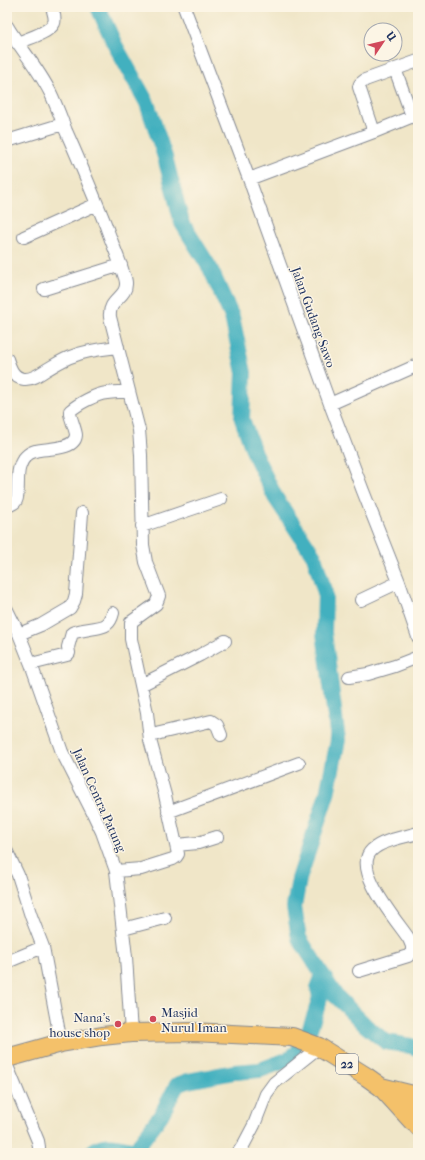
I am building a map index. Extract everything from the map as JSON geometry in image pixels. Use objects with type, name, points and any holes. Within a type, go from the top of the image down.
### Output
[{"type":"highway","name":"22","points":[[7,1058],[61,1043],[131,1033],[193,1032],[292,1037],[315,1046],[367,1077],[381,1088],[415,1126]]},
{"type":"highway","name":"22","points":[[381,1088],[418,1096]]},
{"type":"main road","points":[[415,1126],[413,1110],[418,1096]]},
{"type":"street","points":[[17,43],[37,36],[52,25],[54,20],[52,7]]},
{"type":"street","name":"Jalan Gudang Sawo","points":[[184,7],[249,179],[362,491],[399,582],[418,637]]},
{"type":"street","points":[[7,26],[17,43],[40,74],[50,92],[97,204],[121,265],[126,282],[126,289],[114,302],[110,311],[139,430],[142,455],[142,545],[159,596],[156,604],[131,622],[130,639],[147,713],[150,736],[178,854],[173,860],[142,869],[116,871]]},
{"type":"street","points":[[374,132],[359,87],[360,84],[365,80],[418,61]]},
{"type":"street","points":[[249,179],[415,115],[395,69]]},
{"type":"street","points":[[7,141],[63,124]]},
{"type":"street","points":[[24,238],[97,204]]},
{"type":"street","points":[[44,289],[121,265]]},
{"type":"street","points":[[7,359],[12,372],[17,377],[24,379],[36,377],[64,360],[84,352],[118,347]]},
{"type":"street","points":[[330,404],[418,365]]},
{"type":"street","points":[[7,506],[15,503],[18,498],[17,474],[20,464],[29,454],[36,450],[63,447],[74,440],[76,435],[70,411],[100,394],[129,391]]},
{"type":"street","points":[[142,526],[222,499]]},
{"type":"street","points":[[19,634],[41,625],[57,616],[70,608],[74,601],[76,594],[82,513]]},
{"type":"street","points":[[361,600],[399,582]]},
{"type":"street","name":"Jalan Centra Patung","points":[[7,610],[19,634],[31,664],[62,752],[102,832],[116,871],[126,956],[131,1033]]},
{"type":"street","points":[[31,664],[68,655],[68,647],[72,633],[79,630],[105,627],[110,622],[113,613]]},
{"type":"street","points":[[141,685],[225,641]]},
{"type":"street","points":[[349,677],[368,674],[418,657]]},
{"type":"street","points":[[150,736],[160,732],[211,721],[217,725],[221,735]]},
{"type":"street","points":[[168,812],[299,763]]},
{"type":"street","points":[[359,971],[408,956],[412,952],[411,944],[406,935],[377,893],[368,870],[367,860],[372,850],[379,845],[418,832]]},
{"type":"street","points":[[176,845],[198,843],[217,837]]},
{"type":"street","points":[[7,852],[18,875],[43,947],[61,1043]]},
{"type":"street","points":[[123,929],[165,918]]},
{"type":"street","points":[[7,962],[43,947]]},
{"type":"street","points":[[238,1153],[254,1125],[266,1094],[274,1083],[315,1046]]},
{"type":"street","points":[[7,1066],[39,1144],[39,1153]]},
{"type":"waterway","points":[[98,7],[114,43],[147,103],[165,157],[182,223],[210,268],[232,317],[244,373],[242,419],[255,455],[275,497],[314,556],[325,593],[324,633],[338,740],[327,794],[299,879],[294,907],[299,938],[336,996],[366,1026],[386,1042],[411,1046],[418,1049]]},
{"type":"waterway","points":[[91,1153],[96,1149],[106,1146],[118,1146],[135,1150],[161,1115],[177,1085],[188,1081],[234,1072],[260,1070],[287,1060],[297,1053],[309,1031],[316,1011],[320,997],[318,988],[323,975]]},
{"type":"place","name":"Masjid Nurul Iman","points":[[153,1019]]},
{"type":"place","name":"Nana's house shop","points":[[118,1024]]}]
